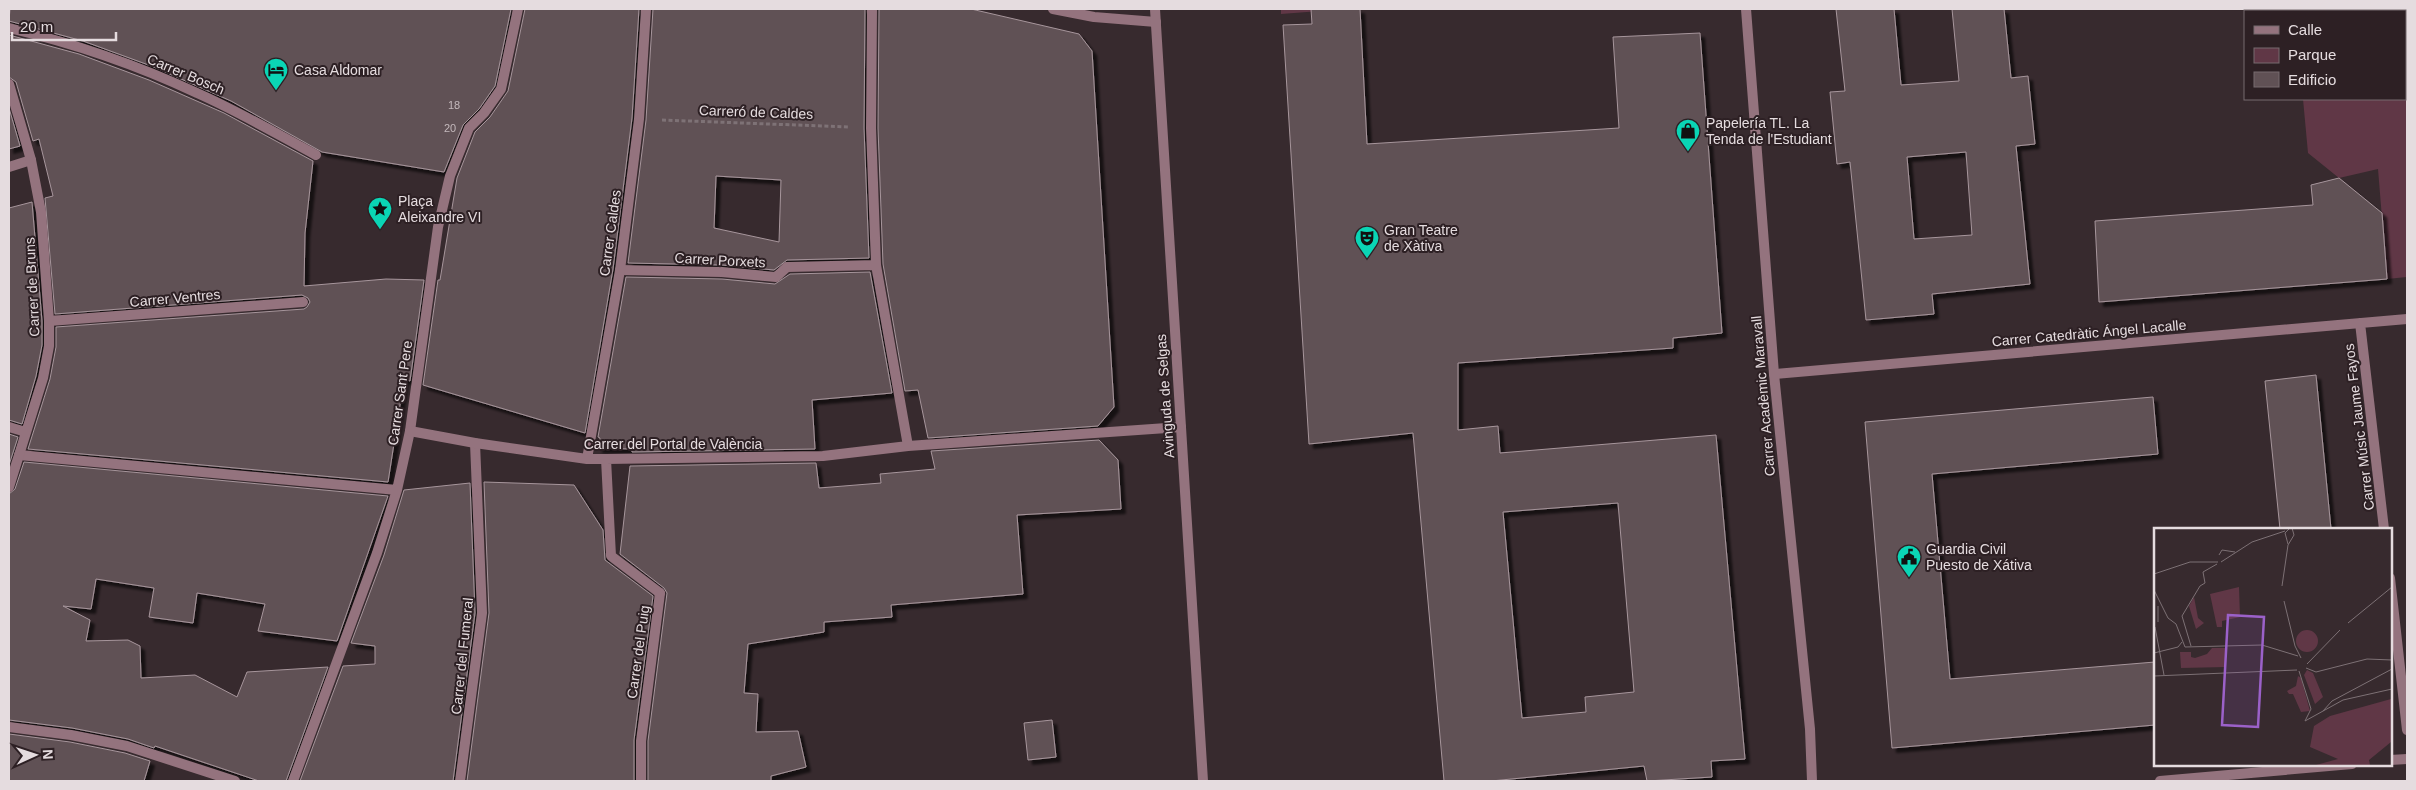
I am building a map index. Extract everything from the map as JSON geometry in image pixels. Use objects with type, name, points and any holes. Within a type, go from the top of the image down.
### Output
[{"type":"street","name":"Carrer Sant Pere","points":[[294,781],[377,553],[397,490],[410,431],[430,281],[444,198],[465,135],[501,89],[518,9]]},
{"type":"street","name":"Carrer Caldes","points":[[587,460],[620,270],[639,119],[646,9]]},
{"type":"street","points":[[872,9],[871,128],[876,265],[908,446]]},
{"type":"street","points":[[1053,9],[1094,17],[1156,22]]},
{"type":"street","name":"Avinguda de Selgas","points":[[1155,9],[1203,781]]},
{"type":"street","name":"Carrer Acadèmic Maravall","points":[[1746,9],[1774,374],[1810,729],[1812,781]]},
{"type":"street","name":"Carrer Bosch","points":[[9,28],[93,52],[152,73],[234,110],[316,155]]},
{"type":"street","name":"Carrer de Bruns","points":[[9,84],[32,160],[41,212],[49,321],[49,346],[44,378],[9,487]]},
{"type":"street","points":[[9,167],[32,160]]},
{"type":"street","name":"Carrer Porxets","points":[[620,270],[722,272],[776,277],[787,267],[876,265]]},
{"type":"street","name":"Carrer Ventres","points":[[49,321],[303,302]]},
{"type":"street","name":"Carrer Catedràtic Ángel Lacalle","points":[[1774,374],[2407,318]]},
{"type":"street","name":"Carrer Músic Jaume Fayos","points":[[2360,323],[2384,528]]},
{"type":"street","name":"Carrer del Portal de València","points":[[410,431],[587,460],[823,456],[908,446],[1181,426]]},
{"type":"street","points":[[9,427],[26,432]]},
{"type":"street","name":"Carrer del Fumeral","points":[[460,781],[482,613],[475,443]]},
{"type":"street","points":[[19,454],[397,490]]},
{"type":"street","name":"Carrer del Puig","points":[[606,459],[611,556],[660,593],[641,741],[641,781]]},
{"type":"street","points":[[2391,587],[2407,730]]},
{"type":"street","points":[[9,727],[71,735],[128,746],[235,781]]},
{"type":"street","points":[[2391,760],[2407,759]]},
{"type":"street","points":[[2160,781],[2218,779],[2343,765]]},
{"type":"path","name":"Carreró de Caldes","points":[[639,119],[871,128]]},
{"type":"green space","points":[[1281,9],[1346,9],[1281,14]]},
{"type":"green space","points":[[2407,9],[2407,277],[2387,279],[2378,169],[2339,178],[2308,153],[2303,100],[2406,100],[2406,10],[2296,10]]},
{"type":"building","points":[[10,9],[511,9],[495,86],[479,109],[463,125],[444,172],[322,152],[231,101],[154,67],[83,41],[9,21]]},
{"type":"building","points":[[525,9],[639,9],[632,118],[613,269],[585,433],[423,385],[438,280],[440,280],[457,178],[475,132],[490,117],[508,91]]},
{"type":"building","points":[[653,9],[865,9],[864,128],[869,258],[787,260],[774,270],[722,265],[628,263],[646,120]],"holes":[[[716,176],[781,180],[779,242],[714,228]]]},
{"type":"building","points":[[879,9],[971,9],[1079,34],[1092,51],[1114,407],[1098,426],[928,438],[918,390],[905,391],[883,264],[878,128]]},
{"type":"building","points":[[1311,9],[1360,9],[1367,144],[1619,128],[1613,37],[1700,33],[1722,333],[1673,338],[1673,348],[1458,363],[1458,430],[1498,426],[1500,453],[1716,435],[1745,759],[1711,761],[1712,777],[1647,781],[1644,766],[1491,781],[1444,781],[1413,433],[1309,444],[1283,25],[1312,24]],"holes":[[[1618,503],[1634,692],[1585,697],[1586,712],[1522,718],[1503,512]]]},
{"type":"building","points":[[1836,9],[1894,9],[1901,85],[1959,81],[1952,9],[2004,9],[2011,78],[2028,76],[2035,144],[2016,146],[2030,284],[1932,294],[1934,314],[1866,320],[1850,162],[1837,164],[1830,92],[1845,91]],"holes":[[[1966,152],[1972,235],[1914,239],[1907,157]]]},
{"type":"building","points":[[9,35],[79,54],[149,80],[224,113],[313,161],[305,233],[304,286],[386,279],[424,280],[410,381],[404,379],[388,482],[28,449],[50,379],[56,347],[56,327],[304,309],[310,302],[308,298],[302,295],[55,314],[45,198],[53,196],[39,139],[33,141],[16,82],[9,77]]},
{"type":"building","points":[[9,108],[20,146],[9,149]]},
{"type":"building","points":[[2339,178],[2382,213],[2387,279],[2099,302],[2095,221],[2313,205],[2311,185]]},
{"type":"building","points":[[32,202],[42,321],[42,345],[36,376],[22,424],[9,420],[9,208]]},
{"type":"building","points":[[870,272],[892,393],[812,400],[815,449],[632,452],[632,449],[598,448],[600,438],[598,437],[626,277],[722,279],[775,284],[790,274]]},
{"type":"building","points":[[2316,375],[2331,528],[2280,528],[2265,381]]},
{"type":"building","name":"Guardia Civil Puesto de Xátiva","points":[[2153,397],[2158,454],[1932,474],[1950,679],[2154,662],[2154,725],[1892,748],[1865,422]]},
{"type":"building","points":[[9,434],[18,437],[9,465]]},
{"type":"building","points":[[1099,440],[1118,460],[1121,509],[1017,515],[1023,594],[891,605],[892,617],[824,622],[824,632],[748,644],[744,693],[758,694],[756,732],[798,731],[806,767],[771,776],[771,781],[648,781],[648,741],[667,593],[664,588],[620,554],[630,466],[816,463],[819,488],[881,483],[880,474],[935,469],[931,451]]},
{"type":"building","points":[[24,462],[388,496],[337,641],[258,631],[265,604],[197,593],[193,623],[149,617],[154,588],[96,579],[91,609],[63,606],[90,620],[86,641],[128,640],[140,646],[141,678],[195,675],[237,697],[247,672],[328,667],[286,781],[259,781],[155,746],[154,748],[128,739],[72,728],[9,720],[9,494],[15,489]]},
{"type":"building","points":[[484,482],[574,485],[603,530],[605,560],[653,596],[634,740],[634,781],[467,781],[489,613]]},
{"type":"building","points":[[470,483],[475,613],[453,781],[300,781],[343,666],[375,664],[375,646],[351,643],[384,555],[404,490]]},
{"type":"building","points":[[1052,720],[1056,757],[1028,760],[1024,723]]},
{"type":"building","points":[[9,734],[70,742],[125,753],[150,761],[144,781],[9,781]]},
{"type":"place","name":"Casa Aldomar","points":[[276,91]]},
{"type":"place","name":"Papelería TL. La Tenda de l'Estudiant","points":[[1688,152]]},
{"type":"place","name":"Plaça Aleixandre VI","points":[[380,230]]},
{"type":"place","name":"Gran Teatre de Xàtiva","points":[[1367,259]]},
{"type":"place","name":"Guardia Civil Puesto de Xátiva","points":[[1909,578]]}]
